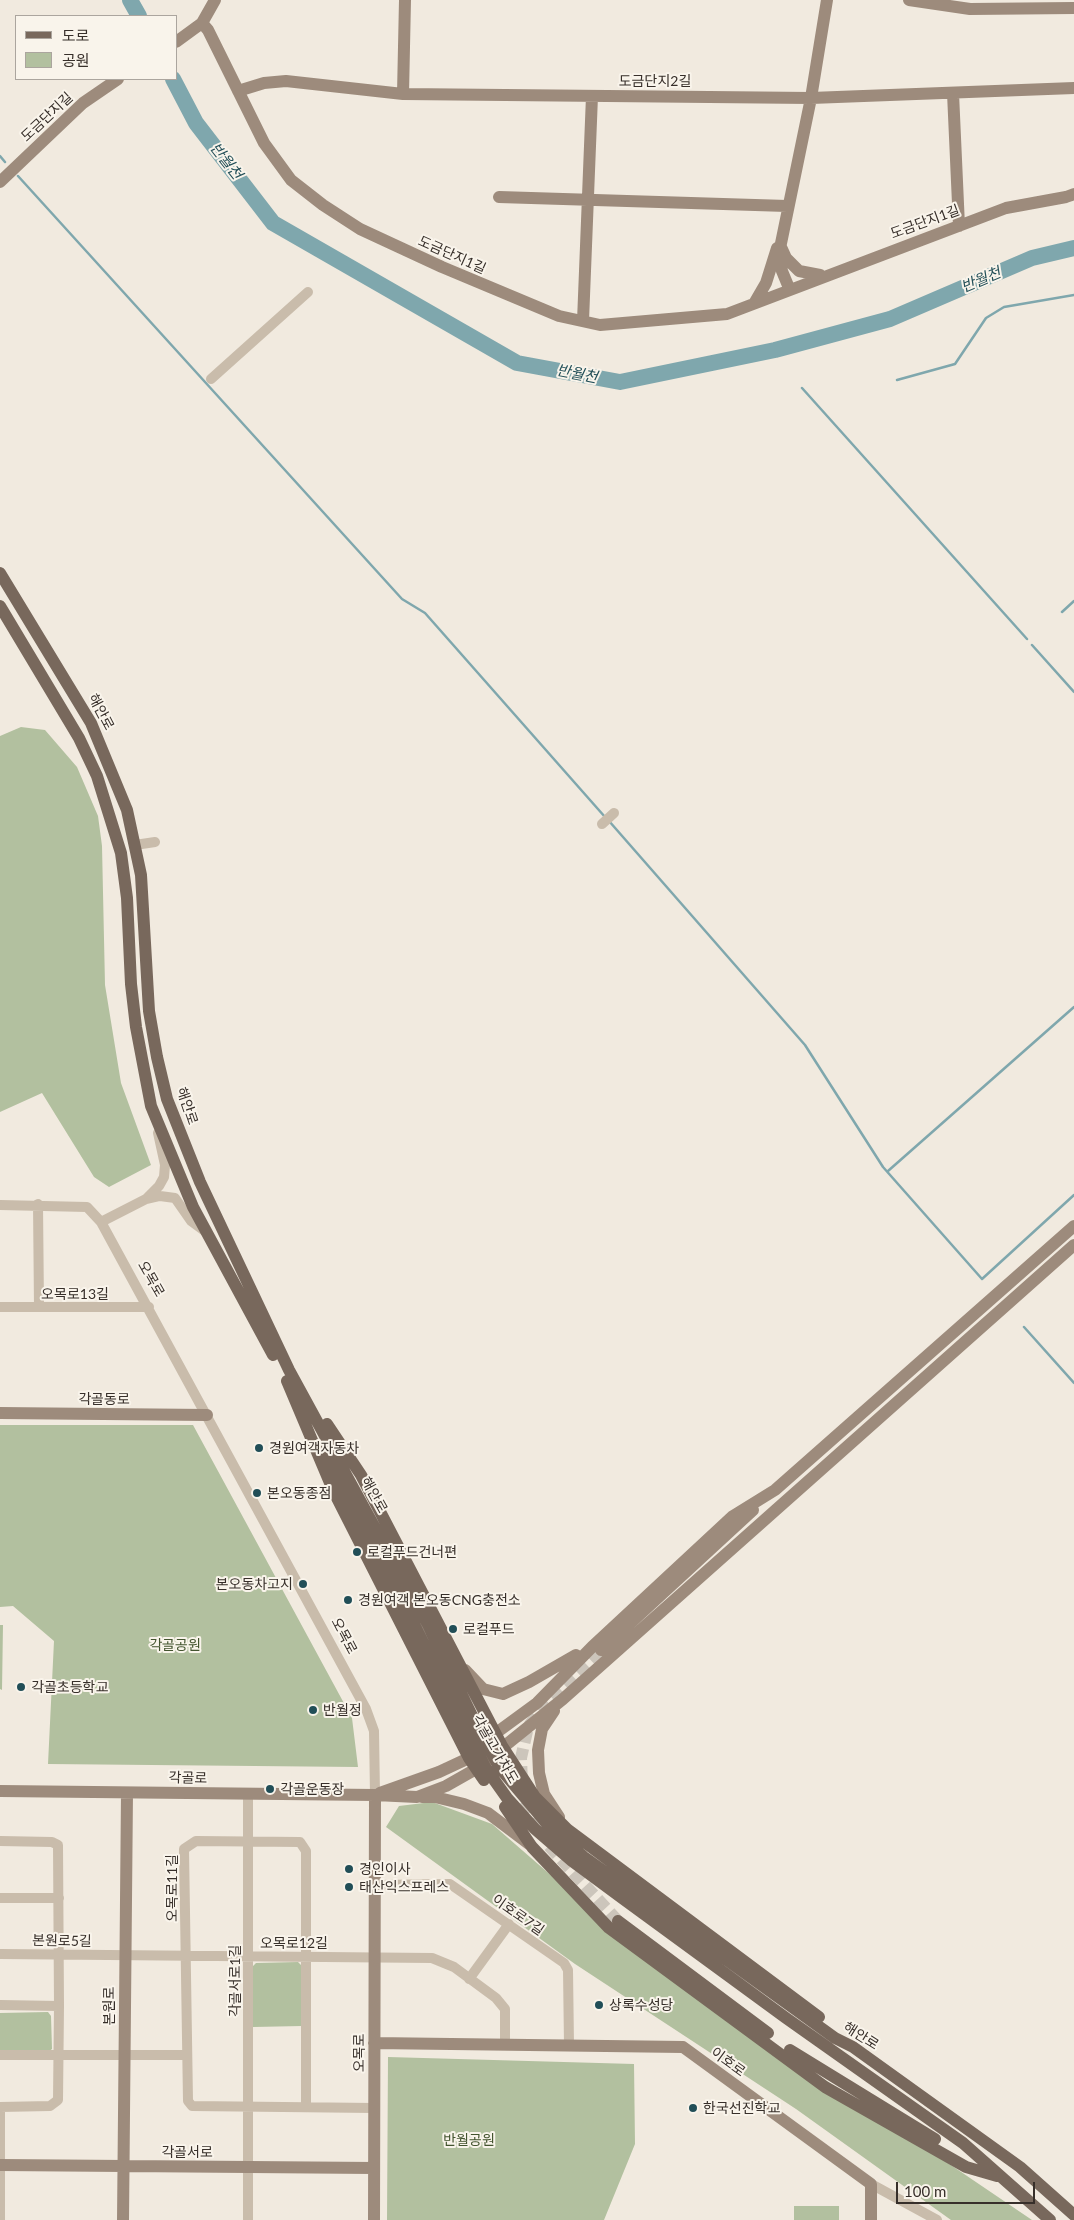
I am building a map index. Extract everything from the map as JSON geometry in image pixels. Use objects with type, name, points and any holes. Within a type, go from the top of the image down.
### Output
[{"type":"main road","points":[[178,41],[202,23],[215,0]]},
{"type":"main road","points":[[403,94],[405,0]]},
{"type":"main road","points":[[789,288],[782,271],[779,253],[786,206],[811,98],[827,0]]},
{"type":"main road","points":[[909,0],[970,9],[1074,8]]},
{"type":"main road","name":"도금단지1길","points":[[202,23],[208,30],[264,143],[291,180],[323,205],[360,229],[442,268],[558,316],[600,325],[727,314],[789,288],[1006,208],[1074,194]]},
{"type":"main road","name":"도금단지길","points":[[0,182],[84,103],[117,80]]},
{"type":"main road","name":"도금단지2길","points":[[238,92],[264,83],[286,81],[403,94],[811,98],[1074,88]]},
{"type":"main road","points":[[953,93],[959,226]]},
{"type":"main road","points":[[583,321],[592,96]]},
{"type":"main road","points":[[499,197],[786,206]]},
{"type":"main road","points":[[781,239],[786,258],[799,271],[810,275],[825,275]]},
{"type":"main road","points":[[755,302],[766,283],[781,239]]},
{"type":"main road","name":"해안로","points":[[0,573],[91,723],[127,810],[141,875],[149,1011],[167,1099],[200,1182],[287,1374]]},
{"type":"main road","name":"해안로","points":[[0,606],[78,738],[97,776],[111,816],[121,853],[127,898],[131,984],[136,1028],[154,1114],[193,1207],[287,1374],[423,1627]]},
{"type":"main road","points":[[464,1669],[483,1689],[503,1694],[596,1648],[733,1516],[775,1490],[1074,1226]]},
{"type":"main road","points":[[567,1829],[544,1794],[539,1773],[538,1750],[542,1729],[563,1699],[1074,1245]]},
{"type":"main road","points":[[287,1374],[362,1474],[502,1746],[536,1797],[567,1829],[841,2033],[853,2047]]},
{"type":"main road","points":[[287,1374],[333,1490],[469,1758],[521,1828],[532,1846]]},
{"type":"main road","name":"각골동로","points":[[0,1413],[207,1414]]},
{"type":"main road","name":"각골고가차도","points":[[423,1627],[465,1730],[485,1767],[506,1798],[535,1830],[572,1861],[625,1894]]},
{"type":"main road","name":"각골로","points":[[375,1795],[440,1772],[469,1758],[496,1733],[537,1703],[596,1648]]},
{"type":"main road","name":"각골로","points":[[0,1791],[417,1797],[446,1786],[476,1769],[502,1746],[563,1699]]},
{"type":"main road","points":[[453,1727],[466,1739],[477,1740],[486,1728],[485,1711]]},
{"type":"main road","name":"본원로","points":[[123,2220],[127,1792]]},
{"type":"main road","name":"오목로","points":[[374,2220],[375,1795]]},
{"type":"main road","points":[[417,1797],[435,1797],[464,1804],[488,1813],[532,1846],[609,1928],[825,2087],[966,2167],[1002,2177]]},
{"type":"main road","name":"해안로","points":[[625,1894],[835,2038],[853,2047],[1020,2167],[1074,2215]]},
{"type":"main road","name":"해안로","points":[[625,1894],[786,2018],[963,2143],[1050,2220]]},
{"type":"main road","points":[[618,1921],[801,2058],[943,2145],[1002,2177]]},
{"type":"main road","name":"이호로","points":[[374,2043],[683,2047],[871,2184]]},
{"type":"main road","name":"각골서로","points":[[0,2165],[374,2168]]},
{"type":"main road","points":[[871,2184],[871,2220]]},
{"type":"street","points":[[211,379],[308,292]]},
{"type":"street","points":[[602,824],[614,813]]},
{"type":"street","points":[[135,845],[155,842]]},
{"type":"street","points":[[146,1199],[159,1186],[164,1176],[164,1165],[154,1114]]},
{"type":"street","points":[[101,1222],[146,1199],[160,1196],[175,1198],[192,1222],[207,1233]]},
{"type":"street","name":"오목로","points":[[0,1204],[87,1207],[101,1222],[149,1307],[366,1709],[374,1731],[375,1795]]},
{"type":"street","points":[[38,1204],[39,1307]]},
{"type":"street","name":"오목로13길","points":[[0,1307],[149,1307]]},
{"type":"street","name":"각골서로1길","points":[[248,1794],[248,2220]]},
{"type":"street","name":"오목로11길","points":[[306,2107],[306,1851],[300,1842],[196,1841],[184,1849],[188,2101],[192,2106],[374,2108]]},
{"type":"street","points":[[0,1842],[52,1842],[58,1845],[59,1898],[58,2100],[50,2106],[0,2107],[0,2220]]},
{"type":"street","name":"이호로7길","points":[[374,1885],[450,1884],[564,1964],[568,1970],[569,2046]]},
{"type":"street","points":[[0,1898],[59,1898]]},
{"type":"street","points":[[469,1979],[509,1924]]},
{"type":"street","name":"본원로5길","points":[[0,1954],[124,1955]]},
{"type":"street","name":"오목로12길","points":[[124,1955],[374,1957]]},
{"type":"street","points":[[374,1957],[432,1958],[454,1968],[496,1998],[505,2009],[505,2045]]},
{"type":"street","points":[[0,2006],[59,2006]]},
{"type":"street","points":[[0,2055],[187,2055]]},
{"type":"street","points":[[871,2184],[937,2220]]},
{"type":"green space","points":[[21,727],[45,730],[77,767],[98,816],[102,846],[105,985],[121,1083],[151,1165],[109,1187],[94,1177],[42,1093],[0,1112],[0,736]]},
{"type":"green space","name":"각골공원","points":[[0,1425],[193,1425],[352,1718],[358,1767],[48,1764],[54,1641],[13,1606],[0,1607]]},
{"type":"green space","points":[[0,1625],[3,1625],[2,1690],[0,1689]]},
{"type":"green space","points":[[432,1802],[492,1824],[561,1884],[604,1930],[1032,2220],[951,2220],[796,2109],[575,1964],[386,1827],[399,1806]]},
{"type":"green space","points":[[298,1962],[301,1965],[302,2026],[253,2027],[253,1966],[256,1963]]},
{"type":"green space","points":[[48,2012],[51,2016],[52,2049],[48,2052],[0,2053],[0,2013]]},
{"type":"green space","name":"반월공원","points":[[388,2057],[634,2064],[635,2144],[604,2220],[387,2220]]},
{"type":"green space","points":[[794,2206],[839,2206],[839,2220],[794,2220]]},
{"type":"waterway","name":"반월천","points":[[130,0],[138,15]]},
{"type":"waterway","name":"반월천","points":[[174,80],[196,123],[273,223],[517,363],[620,382],[775,350],[890,319],[1032,258],[1074,248]]},
{"type":"waterway","points":[[0,156],[5,162]]},
{"type":"waterway","points":[[18,176],[402,599],[425,613],[605,817]]},
{"type":"waterway","points":[[897,380],[955,364],[986,318],[1004,307],[1074,295]]},
{"type":"waterway","points":[[802,388],[1027,639]]},
{"type":"waterway","points":[[1062,612],[1074,601]]},
{"type":"waterway","points":[[1032,645],[1074,692]]},
{"type":"waterway","points":[[609,821],[805,1045],[883,1167],[982,1279],[1074,1195]]},
{"type":"waterway","points":[[888,1171],[1074,1007]]},
{"type":"waterway","points":[[1024,1327],[1074,1383]]},
{"type":"tunnel","points":[[538,1829],[528,1811],[522,1783],[521,1758],[528,1727],[546,1702],[601,1650]]},
{"type":"tunnel","points":[[549,1846],[618,1921]]},
{"type":"place","name":"경원여객자동차","points":[[259,1448]]},
{"type":"place","name":"본오동종점","points":[[257,1493]]},
{"type":"place","name":"로컬푸드건너편","points":[[357,1552]]},
{"type":"place","name":"본오동차고지","points":[[303,1584]]},
{"type":"place","name":"경원여객 본오동CNG충전소","points":[[348,1600]]},
{"type":"place","name":"로컬푸드","points":[[453,1629]]},
{"type":"place","name":"각골초등학교","points":[[21,1687]]},
{"type":"place","name":"반월정","points":[[313,1710]]},
{"type":"place","name":"각골운동장","points":[[270,1789]]},
{"type":"place","name":"경인이사","points":[[349,1869]]},
{"type":"place","name":"태산익스프레스","points":[[349,1887]]},
{"type":"place","name":"상록수성당","points":[[599,2005]]},
{"type":"place","name":"한국선진학교","points":[[693,2108]]}]
